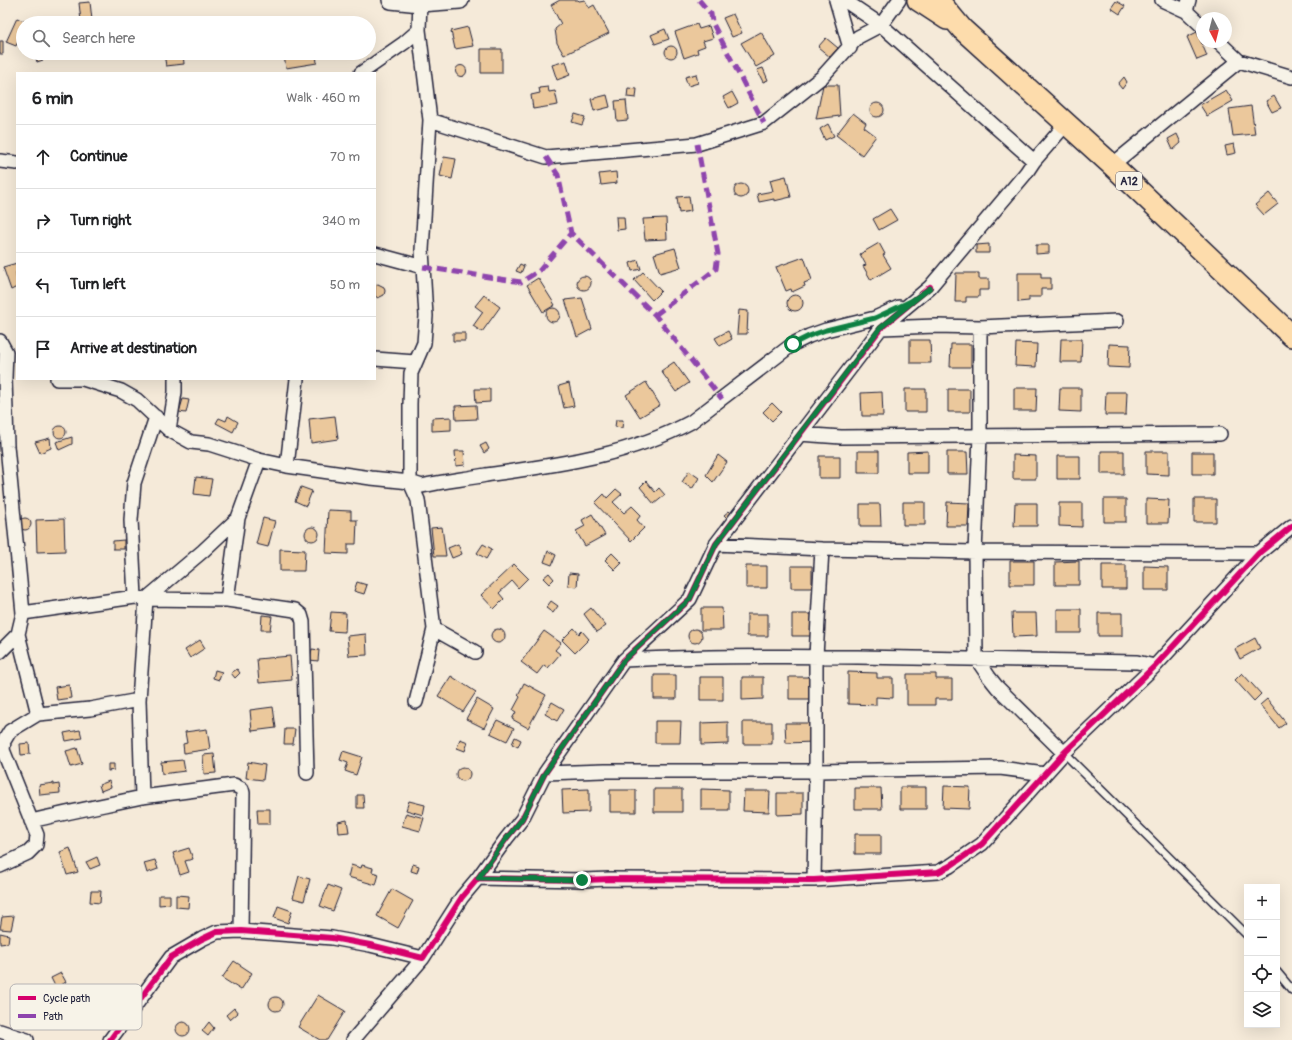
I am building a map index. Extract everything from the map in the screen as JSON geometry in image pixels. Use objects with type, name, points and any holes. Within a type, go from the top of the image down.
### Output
[{"type":"main road","name":"A12","points":[[918,0],[962,29]]},
{"type":"main road","name":"A12","points":[[938,0],[962,29],[1112,165],[1292,336]]},
{"type":"street","points":[[391,0],[420,2],[460,0]]},
{"type":"street","points":[[836,0],[850,48]]},
{"type":"street","points":[[844,0],[881,25],[1034,161]]},
{"type":"street","points":[[430,120],[546,157],[697,144],[764,123],[822,77],[850,48],[858,37],[881,25],[899,0]]},
{"type":"street","points":[[1162,0],[1187,6],[1196,18]]},
{"type":"street","points":[[416,702],[434,628],[418,500],[410,482],[411,373],[424,344],[426,316],[422,250],[430,120],[419,30],[420,2]]},
{"type":"street","points":[[362,72],[404,44],[419,30]]},
{"type":"street","points":[[1226,48],[1240,61],[1292,77]]},
{"type":"street","points":[[1112,165],[1240,61]]},
{"type":"street","points":[[353,1040],[423,958],[462,897],[522,819],[545,773],[624,660],[690,599],[716,544],[880,328],[930,288],[1066,124]]},
{"type":"street","points":[[0,161],[16,163]]},
{"type":"street","points":[[376,254],[423,267]]},
{"type":"street","points":[[87,380],[121,391],[137,400],[169,430],[191,442],[209,444],[259,460],[287,466],[410,482],[422,486],[563,464],[628,449],[678,429],[691,422],[793,344],[826,330],[875,318],[911,301],[930,288]]},
{"type":"street","points":[[880,328],[936,326],[980,327],[1116,321]]},
{"type":"street","points":[[980,327],[980,436],[975,552],[976,658],[988,677],[997,687],[1064,753]]},
{"type":"street","points":[[0,341],[6,352],[8,379],[7,446],[23,613],[18,634],[38,714]]},
{"type":"street","points":[[376,359],[415,362]]},
{"type":"street","points":[[169,430],[175,392],[175,380]]},
{"type":"street","points":[[287,466],[297,380]]},
{"type":"street","points":[[142,797],[140,700],[141,598],[131,520],[134,483],[156,417]]},
{"type":"street","points":[[800,434],[842,437],[1220,434]]},
{"type":"street","points":[[227,600],[238,518],[259,460]]},
{"type":"street","points":[[141,598],[203,551],[238,518]]},
{"type":"street","points":[[478,878],[582,880],[814,880],[938,872],[950,866],[982,844],[1064,753],[1155,666],[1259,553],[1292,526]]},
{"type":"street","points":[[716,544],[822,549],[975,552],[1259,553]]},
{"type":"street","points":[[814,880],[816,656],[822,549]]},
{"type":"street","points":[[23,613],[141,598],[227,600],[295,610],[301,615],[303,622],[307,773]]},
{"type":"street","points":[[434,628],[475,652]]},
{"type":"street","points":[[0,652],[18,634]]},
{"type":"street","points":[[624,660],[677,657],[816,656],[1137,662],[1155,666]]},
{"type":"street","points":[[0,866],[28,853],[36,845],[37,835],[3,750],[4,741],[10,732],[38,714],[90,709],[140,700]]},
{"type":"street","points":[[545,773],[604,770],[816,771],[1000,768],[1045,774]]},
{"type":"street","points":[[31,821],[76,810],[98,807],[142,797],[234,785],[242,789],[241,931]]},
{"type":"street","points":[[142,996],[171,957],[217,932],[241,931],[332,938],[370,945],[423,958]]},
{"type":"street","points":[[110,1040],[117,1030]]},
{"type":"street","points":[[0,1031],[27,1040]]},
{"type":"lane","points":[[1064,753],[1244,932]]},
{"type":"lane","points":[[1280,976],[1292,990]]},
{"type":"building","points":[[560,0],[585,0],[589,8],[594,5],[609,33],[564,55],[557,43],[555,29],[561,24],[551,5]]},
{"type":"building","points":[[1116,1],[1125,6],[1120,14],[1111,8]]},
{"type":"building","points":[[90,2],[92,16],[80,16],[79,3]]},
{"type":"building","points":[[733,14],[742,33],[732,37],[723,18]]},
{"type":"building","points":[[16,20],[16,46],[6,42]]},
{"type":"building","points":[[697,24],[699,29],[709,26],[713,38],[703,41],[705,46],[697,49],[698,53],[684,58],[675,32]]},
{"type":"building","points":[[468,27],[473,46],[455,49],[451,31]]},
{"type":"building","points":[[665,29],[669,39],[655,44],[651,35]]},
{"type":"building","points":[[761,32],[775,56],[756,67],[741,43]]},
{"type":"building","points":[[1196,32],[1196,48],[1204,48],[1207,56],[1197,60],[1187,37]]},
{"type":"building","points":[[826,38],[838,48],[830,57],[818,47]]},
{"type":"building","points":[[0,41],[3,41],[3,54],[0,54]]},
{"type":"building","points":[[669,46],[673,46],[677,52],[673,58],[669,58],[665,54],[665,50]]},
{"type":"building","points":[[481,49],[502,49],[502,73],[481,73]]},
{"type":"building","points":[[165,60],[184,60],[184,64],[166,66]]},
{"type":"building","points":[[285,60],[317,60],[317,63],[286,68]]},
{"type":"building","points":[[566,61],[570,75],[557,80],[552,65]]},
{"type":"building","points":[[461,65],[465,67],[467,71],[465,75],[461,77],[457,75],[455,71],[457,67]]},
{"type":"building","points":[[763,68],[768,80],[763,82],[757,70]]},
{"type":"building","points":[[696,74],[698,83],[688,86],[685,77]]},
{"type":"building","points":[[1124,77],[1127,82],[1122,89],[1118,84]]},
{"type":"building","points":[[823,85],[838,85],[840,116],[816,119]]},
{"type":"building","points":[[548,87],[549,92],[555,91],[558,105],[533,109],[531,95],[540,93],[539,88]]},
{"type":"building","points":[[628,88],[637,89],[636,98],[627,97]]},
{"type":"building","points":[[1226,90],[1233,101],[1207,116],[1200,105]]},
{"type":"building","points":[[732,92],[738,103],[729,108],[723,97]]},
{"type":"building","points":[[607,95],[610,107],[594,111],[591,99]]},
{"type":"building","points":[[1274,96],[1281,108],[1272,112],[1266,101]]},
{"type":"building","points":[[626,100],[628,120],[617,121],[615,101]]},
{"type":"building","points":[[877,103],[882,105],[884,110],[882,115],[877,117],[872,115],[870,110],[872,105]]},
{"type":"building","points":[[1251,106],[1255,134],[1233,136],[1229,109]]},
{"type":"building","points":[[853,113],[866,123],[864,127],[876,136],[862,155],[836,135]]},
{"type":"building","points":[[575,114],[585,117],[582,125],[572,122]]},
{"type":"building","points":[[828,124],[834,136],[825,140],[820,129]]},
{"type":"building","points":[[1177,134],[1181,143],[1173,150],[1168,139]]},
{"type":"building","points":[[1234,144],[1236,153],[1227,155],[1225,146]]},
{"type":"building","points":[[444,157],[456,159],[452,179],[440,176]]},
{"type":"building","points":[[616,172],[617,183],[601,185],[599,174]]},
{"type":"building","points":[[786,176],[791,197],[774,201],[774,199],[759,202],[757,194],[773,191],[770,180]]},
{"type":"building","points":[[738,184],[744,184],[748,188],[748,194],[744,198],[738,198],[734,194],[734,188]]},
{"type":"building","points":[[1269,193],[1278,204],[1264,215],[1255,205]]},
{"type":"building","points":[[689,196],[691,211],[679,213],[677,197]]},
{"type":"building","points":[[890,209],[897,220],[879,230],[873,219]]},
{"type":"building","points":[[616,217],[624,217],[625,229],[617,230]]},
{"type":"building","points":[[666,218],[667,239],[645,240],[643,219]]},
{"type":"building","points":[[879,243],[885,254],[883,255],[891,268],[871,280],[863,266],[866,265],[860,254]]},
{"type":"building","points":[[989,244],[989,253],[976,253],[976,245]]},
{"type":"building","points":[[1036,245],[1049,245],[1049,253],[1036,254]]},
{"type":"building","points":[[675,248],[681,267],[660,273],[654,254]]},
{"type":"building","points":[[804,257],[812,280],[804,283],[805,286],[792,292],[791,289],[786,291],[776,267]]},
{"type":"building","points":[[638,260],[641,269],[632,271],[630,263]]},
{"type":"building","points":[[16,263],[16,288],[11,290],[3,267]]},
{"type":"building","points":[[520,264],[524,266],[521,273],[516,271]]},
{"type":"building","points":[[643,272],[661,291],[652,300],[634,280]]},
{"type":"building","points":[[956,273],[979,273],[979,279],[989,279],[989,290],[979,290],[979,297],[966,297],[966,302],[955,302]]},
{"type":"building","points":[[1018,273],[1041,273],[1041,278],[1051,278],[1051,289],[1041,289],[1041,297],[1029,297],[1029,301],[1018,302]]},
{"type":"building","points":[[584,276],[589,278],[591,283],[589,288],[584,290],[579,288],[577,283],[579,278]]},
{"type":"building","points":[[538,278],[555,305],[543,312],[527,285]]},
{"type":"building","points":[[378,284],[384,287],[385,291],[384,295],[378,298],[376,297],[376,285]]},
{"type":"building","points":[[484,295],[500,307],[482,332],[473,326],[483,312],[475,306]]},
{"type":"building","points":[[792,295],[798,295],[803,300],[801,309],[798,311],[792,311],[787,306],[787,300]]},
{"type":"building","points":[[582,298],[592,329],[577,337],[565,300]]},
{"type":"building","points":[[553,308],[558,310],[560,315],[558,320],[553,322],[548,320],[546,315],[548,310]]},
{"type":"building","points":[[739,310],[748,311],[747,334],[737,334]]},
{"type":"building","points":[[728,331],[732,339],[720,346],[715,338]]},
{"type":"building","points":[[453,333],[465,333],[465,341],[453,341]]},
{"type":"building","points":[[1061,339],[1082,339],[1081,362],[1060,362]]},
{"type":"building","points":[[910,340],[930,340],[931,363],[910,363]]},
{"type":"building","points":[[1016,343],[1037,344],[1036,367],[1015,366]]},
{"type":"building","points":[[951,344],[971,344],[971,367],[950,367]]},
{"type":"building","points":[[1109,344],[1130,345],[1129,368],[1108,367]]},
{"type":"building","points":[[674,362],[689,383],[676,392],[661,371]]},
{"type":"building","points":[[646,382],[660,405],[640,417],[626,395]]},
{"type":"building","points":[[569,383],[574,406],[564,408],[559,386]]},
{"type":"building","points":[[1014,388],[1037,388],[1036,411],[1014,411]]},
{"type":"building","points":[[1060,388],[1081,388],[1081,412],[1059,411]]},
{"type":"building","points":[[475,389],[490,389],[490,402],[476,403]]},
{"type":"building","points":[[905,389],[926,389],[926,412],[905,412]]},
{"type":"building","points":[[948,389],[970,389],[970,412],[948,412]]},
{"type":"building","points":[[882,392],[883,416],[862,416],[861,393]]},
{"type":"building","points":[[1106,392],[1127,392],[1126,415],[1105,415]]},
{"type":"building","points":[[183,399],[189,400],[186,413],[179,412]]},
{"type":"building","points":[[772,403],[781,412],[772,421],[763,412]]},
{"type":"building","points":[[476,405],[477,419],[456,420],[455,406]]},
{"type":"building","points":[[228,416],[238,422],[233,432],[216,423],[219,418],[226,421]]},
{"type":"building","points":[[335,416],[338,439],[311,443],[309,419]]},
{"type":"building","points":[[451,417],[451,430],[432,431],[432,418]]},
{"type":"building","points":[[616,420],[623,420],[622,428],[615,427]]},
{"type":"building","points":[[58,426],[62,426],[66,432],[62,438],[58,438],[54,434],[54,430]]},
{"type":"building","points":[[72,437],[72,444],[59,450],[56,442]]},
{"type":"building","points":[[50,438],[51,448],[40,453],[35,442]]},
{"type":"building","points":[[486,443],[489,449],[484,453],[480,446]]},
{"type":"building","points":[[455,451],[464,451],[465,465],[456,466]]},
{"type":"building","points":[[858,451],[879,451],[879,473],[858,473]]},
{"type":"building","points":[[928,451],[928,473],[907,473],[907,452]]},
{"type":"building","points":[[1101,451],[1124,451],[1124,474],[1101,474]]},
{"type":"building","points":[[1146,451],[1169,451],[1169,475],[1146,474]]},
{"type":"building","points":[[947,452],[967,452],[968,474],[947,474]]},
{"type":"building","points":[[1192,452],[1213,452],[1213,474],[1192,474]]},
{"type":"building","points":[[718,455],[727,462],[713,482],[706,475]]},
{"type":"building","points":[[1013,455],[1036,456],[1036,479],[1013,479]]},
{"type":"building","points":[[819,456],[840,456],[840,478],[819,478]]},
{"type":"building","points":[[1057,456],[1080,456],[1080,479],[1057,479]]},
{"type":"building","points":[[689,471],[699,478],[692,489],[682,482]]},
{"type":"building","points":[[196,477],[212,479],[209,496],[194,494]]},
{"type":"building","points":[[646,481],[655,492],[659,488],[665,495],[654,504],[640,487]]},
{"type":"building","points":[[301,487],[312,491],[306,506],[295,501]]},
{"type":"building","points":[[616,489],[622,494],[613,502],[624,513],[632,506],[641,515],[637,520],[644,528],[631,541],[595,503],[604,494],[607,498]]},
{"type":"building","points":[[1104,499],[1126,499],[1126,522],[1104,522]]},
{"type":"building","points":[[1146,499],[1169,500],[1168,523],[1146,523]]},
{"type":"building","points":[[1194,499],[1216,499],[1216,522],[1194,522]]},
{"type":"building","points":[[903,502],[925,502],[925,525],[903,525]]},
{"type":"building","points":[[947,502],[969,503],[968,526],[946,526]]},
{"type":"building","points":[[1015,503],[1037,503],[1037,526],[1014,526]]},
{"type":"building","points":[[1059,503],[1082,503],[1082,527],[1059,526]]},
{"type":"building","points":[[860,504],[880,504],[881,526],[860,526]]},
{"type":"building","points":[[328,510],[351,511],[351,520],[357,520],[356,544],[348,544],[348,554],[326,553]]},
{"type":"building","points":[[729,511],[732,514],[727,518],[724,515]]},
{"type":"building","points":[[592,514],[605,535],[585,546],[576,531],[585,526],[582,520]]},
{"type":"building","points":[[23,518],[27,518],[31,524],[27,530],[23,530],[19,526],[19,522]]},
{"type":"building","points":[[263,518],[275,521],[268,547],[256,544]]},
{"type":"building","points":[[64,519],[65,551],[37,552],[36,520]]},
{"type":"building","points":[[312,527],[317,529],[319,534],[317,539],[312,541],[307,539],[305,534],[307,529]]},
{"type":"building","points":[[442,527],[446,556],[434,556],[431,528]]},
{"type":"building","points":[[124,540],[124,549],[113,549],[113,541]]},
{"type":"building","points":[[458,544],[462,554],[452,558],[448,548]]},
{"type":"building","points":[[483,544],[492,549],[486,559],[477,553]]},
{"type":"building","points":[[280,549],[305,550],[304,571],[280,571]]},
{"type":"building","points":[[548,551],[556,555],[552,565],[544,562]]},
{"type":"building","points":[[612,553],[622,563],[615,570],[605,560]]},
{"type":"building","points":[[1010,561],[1034,561],[1034,585],[1010,585]]},
{"type":"building","points":[[1079,561],[1079,585],[1055,585],[1055,562]]},
{"type":"building","points":[[514,564],[528,578],[518,588],[512,581],[499,593],[504,599],[494,609],[481,595]]},
{"type":"building","points":[[1102,565],[1126,565],[1126,589],[1102,589]]},
{"type":"building","points":[[746,566],[767,566],[767,588],[746,588]]},
{"type":"building","points":[[791,566],[812,566],[812,588],[791,588]]},
{"type":"building","points":[[1144,566],[1168,567],[1168,590],[1144,590]]},
{"type":"building","points":[[549,573],[554,579],[549,584],[543,578]]},
{"type":"building","points":[[569,573],[578,574],[577,587],[568,586]]},
{"type":"building","points":[[357,582],[367,585],[364,594],[354,591]]},
{"type":"building","points":[[551,601],[558,606],[553,613],[546,608]]},
{"type":"building","points":[[591,608],[606,626],[597,632],[584,614]]},
{"type":"building","points":[[701,608],[722,608],[723,630],[701,630]]},
{"type":"building","points":[[1057,609],[1081,609],[1081,633],[1057,633]]},
{"type":"building","points":[[331,612],[346,613],[345,632],[329,631]]},
{"type":"building","points":[[1012,613],[1036,613],[1037,636],[1013,637]]},
{"type":"building","points":[[1098,613],[1122,613],[1122,636],[1098,636]]},
{"type":"building","points":[[747,614],[768,614],[768,636],[747,636]]},
{"type":"building","points":[[792,614],[813,614],[813,636],[792,636]]},
{"type":"building","points":[[262,615],[272,616],[270,630],[261,630]]},
{"type":"building","points":[[574,628],[579,634],[582,631],[589,639],[575,653],[562,640]]},
{"type":"building","points":[[498,629],[503,631],[505,636],[503,641],[498,643],[493,641],[491,636],[493,631]]},
{"type":"building","points":[[695,629],[700,631],[702,636],[700,641],[695,643],[690,641],[688,636],[690,631]]},
{"type":"building","points":[[544,631],[561,643],[555,650],[560,654],[548,668],[544,665],[537,674],[521,662]]},
{"type":"building","points":[[366,634],[367,655],[349,656],[347,636]]},
{"type":"building","points":[[1255,638],[1260,648],[1240,659],[1235,649]]},
{"type":"building","points":[[200,640],[205,648],[190,658],[185,650]]},
{"type":"building","points":[[312,649],[319,650],[318,661],[310,660]]},
{"type":"building","points":[[290,656],[292,680],[259,683],[257,659]]},
{"type":"building","points":[[237,669],[240,673],[235,678],[231,673]]},
{"type":"building","points":[[215,670],[222,672],[219,680],[213,678]]},
{"type":"building","points":[[848,672],[877,673],[877,678],[893,678],[893,698],[876,697],[876,705],[848,704]]},
{"type":"building","points":[[1242,673],[1261,694],[1254,701],[1235,680]]},
{"type":"building","points":[[907,674],[936,674],[936,679],[952,679],[952,699],[935,699],[935,705],[907,705]]},
{"type":"building","points":[[654,675],[676,675],[676,699],[654,699]]},
{"type":"building","points":[[451,676],[476,692],[463,712],[438,696]]},
{"type":"building","points":[[700,677],[723,677],[723,700],[700,700]]},
{"type":"building","points":[[742,677],[763,677],[763,699],[742,700]]},
{"type":"building","points":[[789,677],[810,677],[810,699],[789,699]]},
{"type":"building","points":[[524,683],[546,695],[528,728],[512,719],[516,712],[513,710],[520,697],[518,695]]},
{"type":"building","points":[[69,685],[71,698],[57,700],[55,687]]},
{"type":"building","points":[[477,699],[494,709],[484,728],[466,719]]},
{"type":"building","points":[[1267,699],[1286,723],[1279,728],[1260,705]]},
{"type":"building","points":[[552,702],[564,709],[557,721],[545,714]]},
{"type":"building","points":[[273,707],[276,728],[252,731],[250,710]]},
{"type":"building","points":[[497,720],[514,728],[507,741],[490,733]]},
{"type":"building","points":[[655,721],[681,721],[680,743],[655,743]]},
{"type":"building","points":[[728,722],[728,744],[701,745],[701,723]]},
{"type":"building","points":[[743,722],[772,722],[772,744],[743,744]]},
{"type":"building","points":[[785,723],[814,723],[814,742],[786,743]]},
{"type":"building","points":[[207,729],[210,749],[184,753],[183,744],[187,743],[185,732]]},
{"type":"building","points":[[285,729],[295,729],[293,744],[284,744]]},
{"type":"building","points":[[80,730],[82,738],[66,741],[64,733]]},
{"type":"building","points":[[515,737],[521,740],[518,747],[512,744]]},
{"type":"building","points":[[460,739],[468,742],[465,751],[457,748]]},
{"type":"building","points":[[29,743],[30,754],[21,755],[20,744]]},
{"type":"building","points":[[77,748],[82,764],[71,767],[66,751]]},
{"type":"building","points":[[343,751],[362,757],[356,775],[345,771],[348,763],[340,760]]},
{"type":"building","points":[[214,754],[216,773],[204,774],[203,755]]},
{"type":"building","points":[[183,760],[185,771],[162,774],[161,762]]},
{"type":"building","points":[[248,762],[265,765],[263,780],[246,778]]},
{"type":"building","points":[[108,764],[114,764],[114,770],[108,771]]},
{"type":"building","points":[[463,767],[468,769],[470,774],[468,779],[463,781],[458,779],[456,774],[458,769]]},
{"type":"building","points":[[109,781],[111,787],[101,791],[99,785]]},
{"type":"building","points":[[54,783],[54,785],[59,784],[60,793],[40,795],[39,785]]},
{"type":"building","points":[[944,786],[970,787],[969,809],[943,808]]},
{"type":"building","points":[[900,787],[926,787],[926,809],[900,809]]},
{"type":"building","points":[[855,788],[881,788],[882,809],[855,809]]},
{"type":"building","points":[[589,789],[589,812],[563,813],[562,790]]},
{"type":"building","points":[[654,789],[682,789],[682,812],[654,812]]},
{"type":"building","points":[[701,789],[729,790],[729,810],[701,810]]},
{"type":"building","points":[[610,790],[636,790],[636,812],[610,812]]},
{"type":"building","points":[[744,791],[770,791],[769,812],[743,811]]},
{"type":"building","points":[[777,793],[803,793],[803,814],[777,815]]},
{"type":"building","points":[[357,795],[363,795],[364,808],[357,808]]},
{"type":"building","points":[[409,801],[425,805],[423,815],[406,810]]},
{"type":"building","points":[[257,809],[270,809],[270,824],[258,824]]},
{"type":"building","points":[[406,813],[424,818],[420,831],[402,826]]},
{"type":"building","points":[[347,820],[349,832],[339,833],[338,822]]},
{"type":"building","points":[[855,834],[881,834],[881,854],[855,854]]},
{"type":"building","points":[[70,848],[78,872],[67,875],[60,852]]},
{"type":"building","points":[[189,848],[193,859],[185,861],[189,872],[180,875],[173,853]]},
{"type":"building","points":[[97,857],[100,865],[90,869],[86,862]]},
{"type":"building","points":[[155,860],[158,869],[147,873],[144,863]]},
{"type":"building","points":[[413,864],[419,866],[417,873],[411,871]]},
{"type":"building","points":[[351,865],[361,868],[362,865],[373,868],[372,872],[379,874],[376,885],[348,877]]},
{"type":"building","points":[[299,876],[310,879],[304,901],[293,898]]},
{"type":"building","points":[[328,885],[341,890],[333,911],[320,906]]},
{"type":"building","points":[[392,889],[413,901],[398,928],[377,916]]},
{"type":"building","points":[[91,891],[101,891],[100,903],[90,902]]},
{"type":"building","points":[[159,895],[170,895],[170,904],[159,905]]},
{"type":"building","points":[[176,895],[189,896],[188,908],[176,907]]},
{"type":"building","points":[[278,906],[292,911],[288,923],[274,918]]},
{"type":"building","points":[[14,916],[11,930],[0,929],[2,917]]},
{"type":"building","points":[[0,933],[9,935],[8,943],[0,944]]},
{"type":"building","points":[[234,961],[252,973],[241,990],[222,978]]},
{"type":"building","points":[[61,973],[66,982],[63,984],[54,984],[51,978]]},
{"type":"building","points":[[318,995],[345,1011],[327,1040],[320,1040],[298,1027]]},
{"type":"building","points":[[276,997],[281,999],[283,1004],[281,1009],[276,1011],[271,1009],[269,1004],[271,999]]},
{"type":"building","points":[[234,1008],[238,1013],[230,1020],[226,1015]]},
{"type":"building","points":[[183,1022],[188,1024],[190,1029],[188,1034],[183,1036],[178,1034],[176,1029],[178,1024]]},
{"type":"building","points":[[209,1022],[214,1028],[208,1036],[202,1031]]},
{"type":"marked path","points":[[699,0],[711,14],[712,22],[764,123]]},
{"type":"marked path","points":[[655,315],[716,269],[718,254],[697,144]]},
{"type":"marked path","points":[[546,157],[558,175],[571,233],[655,315],[722,399]]},
{"type":"marked path","points":[[423,267],[521,282],[539,271],[571,233]]},
{"type":"cycle path","points":[[142,996],[171,957],[217,932],[241,931],[332,938],[370,945],[423,958],[462,897],[522,819],[545,773],[624,660],[690,599],[716,544],[881,328],[930,287]]},
{"type":"cycle path","points":[[478,878],[583,880],[814,880],[938,872],[950,866],[982,844],[1064,753],[1155,666],[1259,553],[1292,526]]},
{"type":"cycle path","points":[[110,1040],[117,1030]]},
{"type":"route","points":[[582,880],[478,878],[522,819],[545,773],[624,660],[690,599],[716,544],[880,328],[930,288],[911,301],[875,318],[826,330],[793,344]]}]
